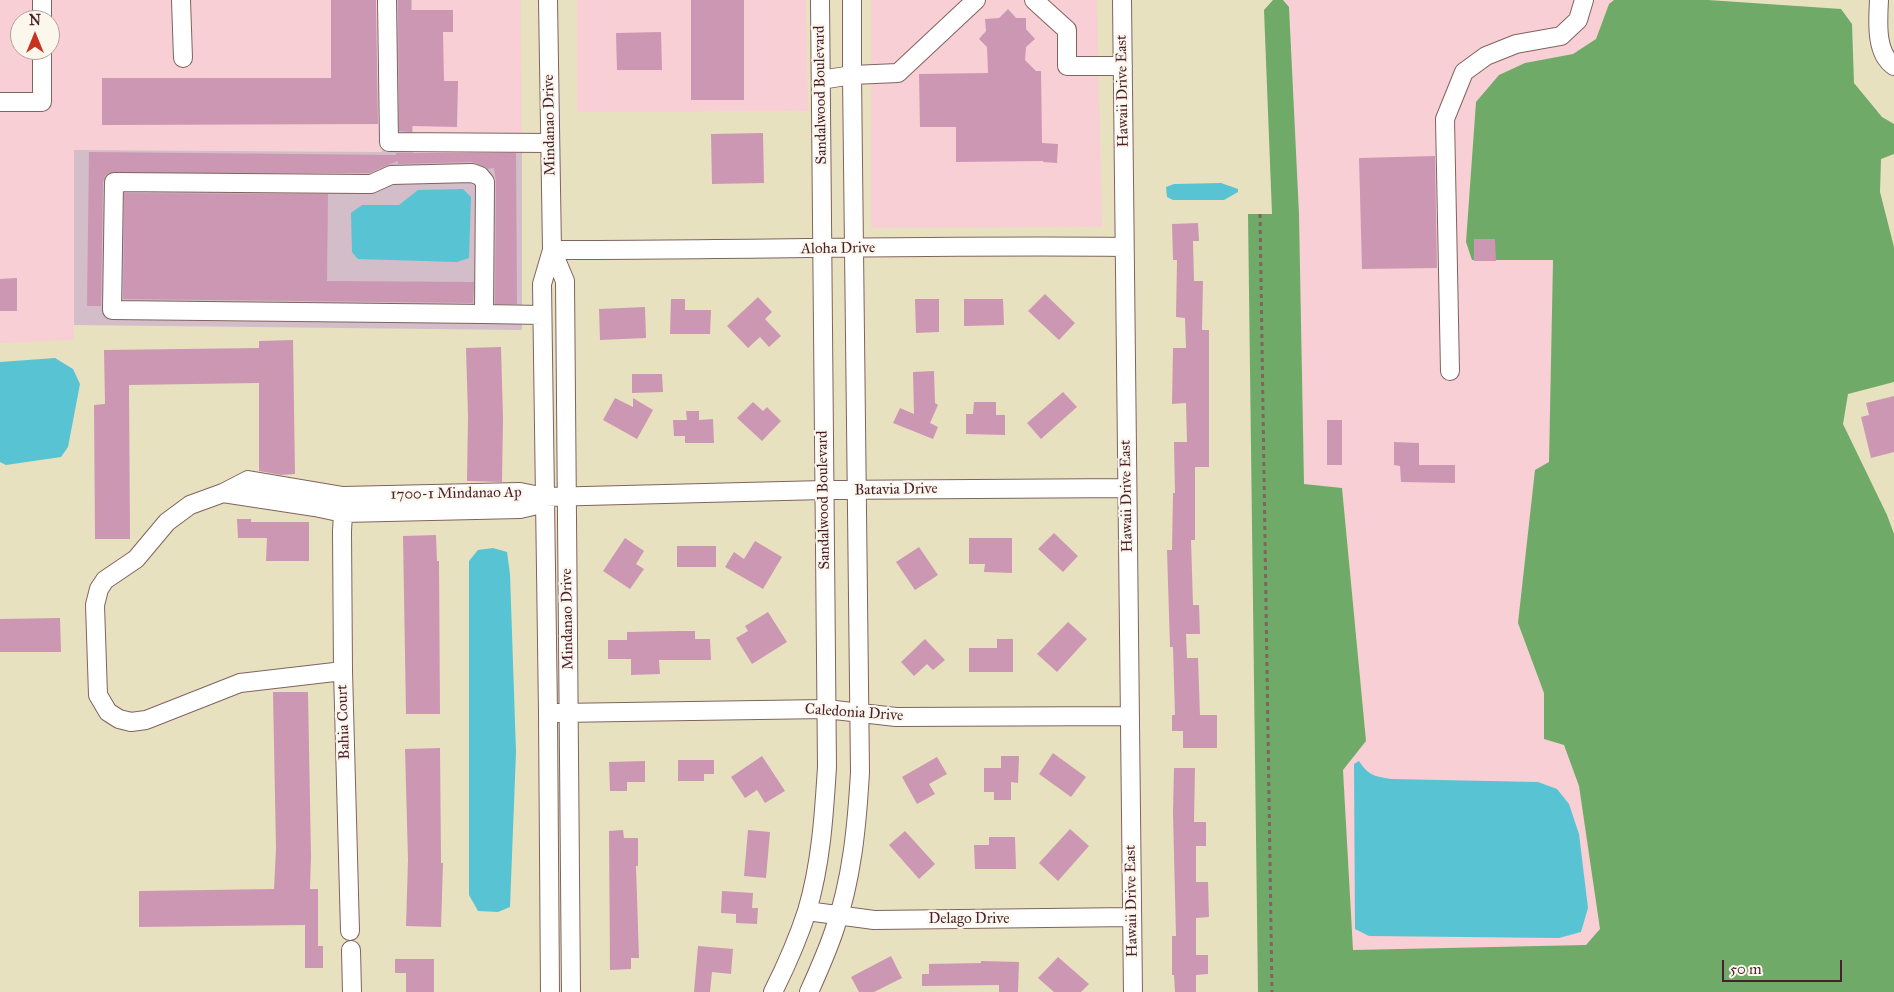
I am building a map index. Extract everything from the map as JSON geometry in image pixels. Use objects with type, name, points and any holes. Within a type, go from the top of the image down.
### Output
[{"type":"street","points":[[181,0],[183,58]]},
{"type":"street","points":[[387,0],[389,142],[550,143]]},
{"type":"street","name":"Mindanao Drive","points":[[548,0],[552,250],[542,284],[542,315],[550,992]]},
{"type":"street","name":"Sandalwood Boulevard","points":[[773,992],[807,911],[819,858],[825,808],[827,767],[820,0]]},
{"type":"street","name":"Sandalwood Boulevard","points":[[809,992],[832,938],[852,856],[858,814],[860,772],[852,0]]},
{"type":"street","points":[[821,80],[852,75],[898,73],[976,0]]},
{"type":"street","points":[[1034,0],[1067,30],[1067,66],[1123,66]]},
{"type":"street","name":"Hawaii Drive East","points":[[1122,0],[1134,992]]},
{"type":"street","points":[[1450,370],[1445,119],[1464,72],[1486,56],[1516,44],[1561,36],[1578,20],[1584,0]]},
{"type":"street","points":[[1879,0],[1878,29],[1881,43],[1889,63],[1894,66]]},
{"type":"street","points":[[0,102],[42,102],[42,60]]},
{"type":"street","points":[[484,314],[485,182],[480,176],[472,173],[390,172],[371,184],[114,182],[112,310],[542,315]]},
{"type":"street","name":"Aloha Drive","points":[[552,250],[1124,247]]},
{"type":"street","name":"Mindanao Drive","points":[[552,250],[565,281],[571,992]]},
{"type":"street","name":"1700-1 Mindanao Ap","points":[[343,671],[240,683],[146,720],[131,722],[119,719],[108,712],[98,695],[95,604],[99,589],[105,580],[136,558],[167,522],[190,504],[223,493],[248,480],[343,496],[520,492],[545,496]]},
{"type":"street","name":"Batavia Drive","points":[[545,496],[824,490],[1127,488]]},
{"type":"street","name":"1700-1 Mindanao Ap","points":[[223,493],[343,513],[520,508],[533,506],[545,496]]},
{"type":"street","name":"Bahia Court","points":[[343,513],[343,671],[350,931]]},
{"type":"street","name":"Caledonia Drive","points":[[548,713],[826,709],[896,717],[1130,716]]},
{"type":"street","name":"Delago Drive","points":[[807,911],[874,920],[1132,918]]},
{"type":"street","points":[[351,950],[352,992]]},
{"type":"path","points":[[1260,214],[1272,992]]},
{"type":"shaded area","points":[[0,0],[378,0],[382,152],[74,150],[74,340],[0,343]]},
{"type":"shaded area","points":[[378,0],[412,0],[413,154],[522,153],[522,330],[74,325],[74,150],[382,152]]},
{"type":"shaded area","points":[[412,0],[521,0],[522,153],[413,154]]},
{"type":"shaded area","points":[[577,0],[806,0],[808,111],[577,112]]},
{"type":"shaded area","points":[[871,0],[1097,0],[1102,227],[871,228]]},
{"type":"shaded area","points":[[1283,0],[1614,0],[1609,4],[1596,39],[1573,54],[1525,63],[1476,102],[1466,241],[1472,260],[1553,260],[1549,462],[1518,623],[1544,693],[1544,738],[1564,745],[1579,786],[1600,929],[1587,945],[1353,950],[1343,770],[1366,741],[1342,488],[1304,484],[1299,214],[1289,7]]},
{"type":"green space","points":[[1273,0],[1283,0],[1289,7],[1299,214],[1304,484],[1342,488],[1366,741],[1343,770],[1353,950],[1586,945],[1600,929],[1579,786],[1564,745],[1544,739],[1544,693],[1518,623],[1535,470],[1549,462],[1553,260],[1472,260],[1466,242],[1476,102],[1499,75],[1525,63],[1573,54],[1596,39],[1609,4],[1614,0],[1708,0],[1841,9],[1852,24],[1854,83],[1882,117],[1894,124],[1894,154],[1881,159],[1880,192],[1894,247],[1894,382],[1848,394],[1843,424],[1887,515],[1894,534],[1894,992],[1258,992],[1248,214],[1272,214],[1264,10]]},
{"type":"water","points":[[1221,183],[1238,189],[1238,192],[1224,200],[1173,200],[1167,197],[1166,187],[1174,184]]},
{"type":"water","points":[[463,189],[471,197],[469,258],[457,262],[358,259],[352,252],[351,213],[362,205],[399,205],[418,190]]},
{"type":"water","points":[[55,358],[73,369],[80,384],[68,447],[61,457],[6,465],[0,462],[0,362]]},
{"type":"water","points":[[493,548],[507,552],[510,574],[516,752],[510,907],[498,912],[478,911],[469,895],[469,561],[478,550]]},
{"type":"water","points":[[1359,761],[1372,774],[1391,779],[1538,782],[1557,789],[1569,804],[1579,834],[1588,908],[1581,932],[1559,938],[1369,936],[1355,929],[1354,764]]},
{"type":"building","points":[[331,0],[376,0],[378,124],[102,125],[102,78],[331,78]]},
{"type":"building","points":[[398,0],[411,0],[411,10],[453,10],[453,32],[443,32],[444,81],[458,81],[457,127],[412,126],[412,132],[399,131]]},
{"type":"building","points":[[691,0],[744,0],[744,100],[691,100]]},
{"type":"building","points":[[1008,9],[1016,18],[1026,18],[1026,29],[1035,39],[1026,47],[1025,60],[1036,71],[1041,71],[1042,143],[1058,144],[1057,163],[1043,161],[956,162],[956,127],[920,127],[919,74],[988,73],[987,47],[979,39],[986,31],[985,19],[999,18]]},
{"type":"building","points":[[661,32],[662,70],[617,70],[616,33]]},
{"type":"building","points":[[763,133],[764,183],[712,184],[711,134]]},
{"type":"building","points":[[89,152],[396,155],[396,153],[516,153],[517,304],[495,304],[496,182],[494,168],[487,169],[472,162],[398,164],[398,161],[369,173],[109,173],[105,176],[103,182],[101,306],[87,306]]},
{"type":"building","points":[[1435,156],[1437,268],[1362,269],[1359,158]]},
{"type":"building","points":[[124,193],[328,194],[327,281],[474,282],[473,303],[123,299]]},
{"type":"building","points":[[1198,223],[1199,241],[1193,241],[1194,281],[1203,281],[1202,330],[1209,330],[1209,467],[1195,467],[1195,540],[1191,540],[1193,605],[1199,605],[1200,634],[1186,634],[1187,658],[1198,658],[1200,715],[1217,715],[1217,748],[1183,748],[1183,731],[1172,731],[1172,715],[1175,715],[1173,647],[1170,647],[1167,550],[1172,550],[1173,493],[1175,493],[1174,442],[1187,442],[1186,403],[1172,404],[1173,348],[1186,348],[1185,318],[1176,317],[1177,260],[1173,260],[1172,224]]},
{"type":"building","points":[[1474,239],[1495,239],[1496,261],[1474,261]]},
{"type":"building","points":[[17,278],[17,311],[0,311],[0,279]]},
{"type":"building","points":[[1045,294],[1075,323],[1059,340],[1028,311]]},
{"type":"building","points":[[758,297],[772,312],[765,319],[781,336],[769,347],[760,337],[748,348],[727,326]]},
{"type":"building","points":[[671,299],[685,299],[685,310],[711,310],[710,334],[670,334]]},
{"type":"building","points":[[915,299],[939,299],[939,332],[916,333]]},
{"type":"building","points":[[964,299],[1003,299],[1004,325],[964,326]]},
{"type":"building","points":[[645,307],[646,338],[600,340],[599,309]]},
{"type":"building","points":[[293,340],[295,474],[281,475],[259,471],[259,383],[129,385],[130,539],[95,539],[94,405],[105,404],[104,350],[259,348],[259,341]]},
{"type":"building","points":[[501,347],[502,482],[467,481],[466,348]]},
{"type":"building","points":[[934,371],[935,403],[938,405],[930,423],[938,427],[933,439],[893,423],[900,408],[914,414],[913,372]]},
{"type":"building","points":[[632,374],[662,374],[663,392],[632,393]]},
{"type":"building","points":[[1063,392],[1077,407],[1041,439],[1027,423]]},
{"type":"building","points":[[1894,396],[1894,452],[1871,458],[1861,417],[1869,415],[1866,403]]},
{"type":"building","points":[[615,398],[633,407],[633,398],[653,410],[637,439],[603,420]]},
{"type":"building","points":[[753,402],[763,411],[767,407],[781,421],[762,441],[737,418]]},
{"type":"building","points":[[974,402],[996,402],[996,415],[1005,415],[1005,435],[966,434],[966,414],[973,414]]},
{"type":"building","points":[[686,411],[699,411],[699,420],[713,419],[714,443],[685,443],[685,436],[674,436],[673,420],[687,420]]},
{"type":"building","points":[[1327,420],[1342,420],[1342,465],[1327,465]]},
{"type":"building","points":[[1394,442],[1419,443],[1419,465],[1455,465],[1455,483],[1401,482],[1400,466],[1394,465]]},
{"type":"building","points":[[237,519],[251,519],[251,522],[309,522],[309,561],[266,561],[267,538],[238,538]]},
{"type":"building","points":[[1054,533],[1078,556],[1063,572],[1038,549]]},
{"type":"building","points":[[436,535],[437,561],[439,561],[440,714],[406,714],[403,536]]},
{"type":"building","points":[[625,538],[644,551],[636,564],[644,569],[630,589],[603,571]]},
{"type":"building","points":[[969,538],[1012,538],[1012,573],[984,572],[985,564],[969,564]]},
{"type":"building","points":[[755,541],[782,557],[763,589],[725,567],[734,552],[744,559]]},
{"type":"building","points":[[677,546],[716,546],[716,567],[677,567]]},
{"type":"building","points":[[919,547],[938,575],[915,590],[896,562]]},
{"type":"building","points":[[768,612],[787,642],[752,664],[736,638],[748,631],[745,626]]},
{"type":"building","points":[[60,618],[61,652],[0,652],[0,619]]},
{"type":"building","points":[[1068,622],[1087,639],[1057,672],[1037,654]]},
{"type":"building","points":[[695,631],[695,639],[710,639],[711,660],[659,660],[660,674],[631,675],[631,659],[608,659],[608,640],[627,640],[627,632]]},
{"type":"building","points":[[925,639],[945,660],[933,670],[927,664],[914,676],[901,662]]},
{"type":"building","points":[[997,639],[1013,639],[1013,672],[969,672],[969,648],[997,648]]},
{"type":"building","points":[[273,692],[308,692],[310,889],[318,889],[318,946],[323,946],[323,968],[305,968],[305,925],[139,927],[139,891],[274,889],[276,849]]},
{"type":"building","points":[[440,748],[441,863],[443,863],[441,927],[406,926],[408,860],[405,749]]},
{"type":"building","points":[[1053,753],[1086,777],[1071,797],[1039,774]]},
{"type":"building","points":[[762,756],[785,791],[765,803],[757,790],[745,798],[731,777]]},
{"type":"building","points":[[1001,756],[1019,756],[1018,783],[1011,782],[1011,800],[994,800],[994,792],[984,792],[984,768],[1001,768]]},
{"type":"building","points":[[937,757],[947,774],[929,784],[935,794],[917,804],[902,777]]},
{"type":"building","points":[[678,760],[714,760],[714,774],[704,774],[704,781],[678,781]]},
{"type":"building","points":[[645,761],[645,782],[627,782],[627,791],[610,791],[609,762]]},
{"type":"building","points":[[1174,768],[1195,768],[1194,822],[1206,822],[1206,846],[1196,846],[1196,882],[1208,882],[1209,917],[1196,918],[1196,955],[1208,955],[1208,974],[1196,975],[1196,992],[1175,992],[1174,975],[1172,975],[1172,936],[1176,936],[1173,813]]},
{"type":"building","points":[[1070,829],[1089,846],[1058,881],[1039,863]]},
{"type":"building","points":[[623,830],[624,838],[638,838],[638,866],[636,866],[639,958],[631,958],[631,969],[610,970],[609,831]]},
{"type":"building","points":[[748,830],[770,832],[766,878],[744,876]]},
{"type":"building","points":[[905,831],[935,864],[919,879],[889,845]]},
{"type":"building","points":[[989,837],[1015,837],[1016,869],[975,869],[974,845],[989,845]]},
{"type":"building","points":[[722,891],[753,893],[752,908],[758,908],[757,924],[736,923],[736,914],[721,913]]},
{"type":"building","points":[[698,946],[733,949],[731,974],[712,972],[710,992],[694,992]]},
{"type":"building","points":[[891,956],[902,978],[874,992],[859,992],[851,977]]},
{"type":"building","points":[[1058,957],[1089,984],[1081,992],[1054,992],[1038,978]]},
{"type":"building","points":[[395,959],[434,959],[434,992],[406,992],[406,973],[395,973]]},
{"type":"building","points":[[981,961],[1019,962],[1018,992],[999,992],[999,985],[922,986],[922,974],[929,974],[929,964],[981,963]]}]
